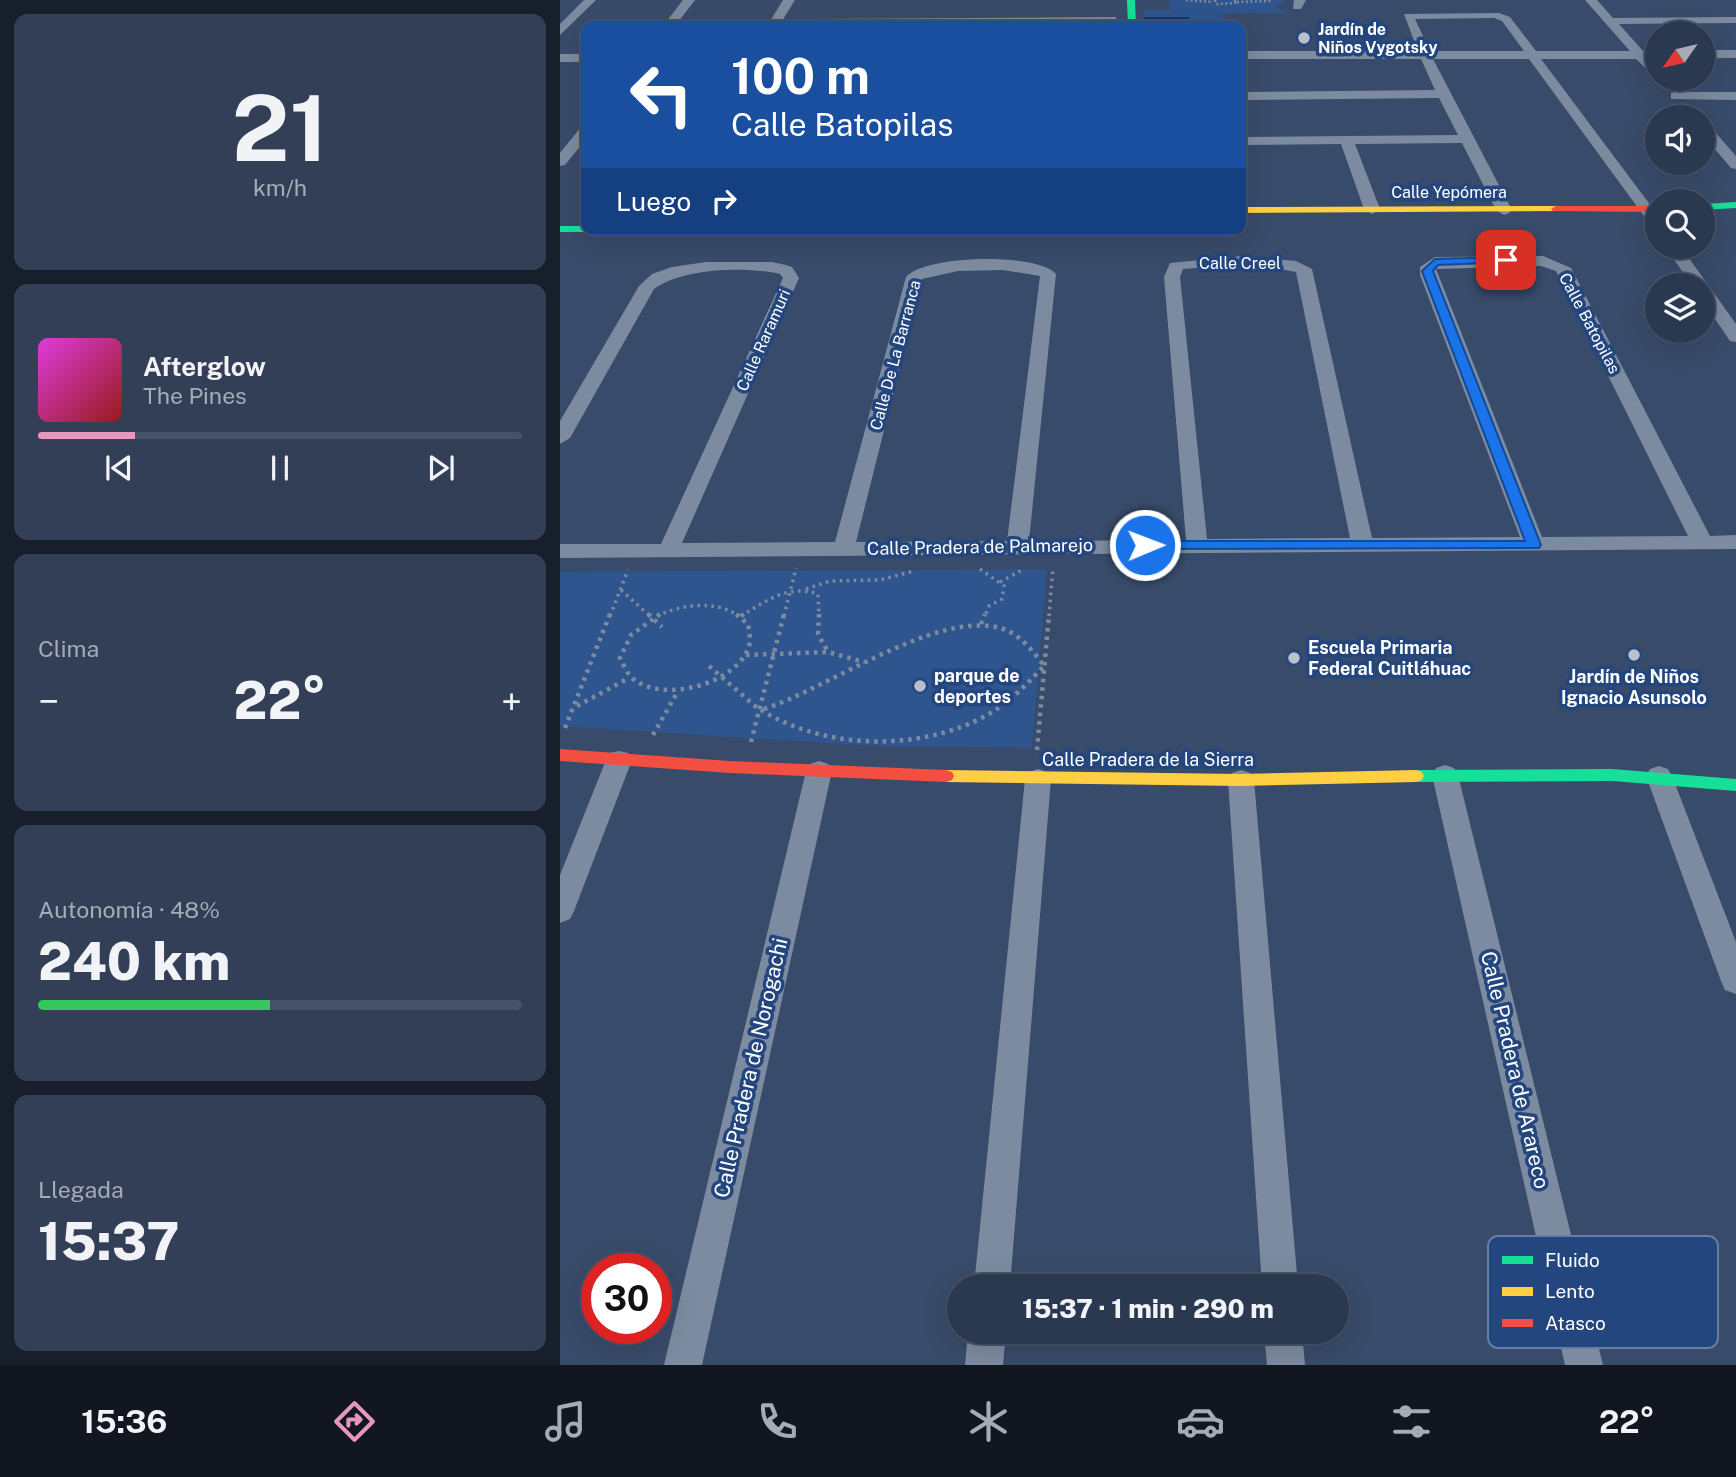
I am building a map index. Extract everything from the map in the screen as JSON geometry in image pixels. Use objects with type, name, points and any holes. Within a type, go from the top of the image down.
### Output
[{"type":"main road","points":[[1111,0],[1112,21]]},
{"type":"main road","points":[[1131,0],[1132,21]]},
{"type":"main road","points":[[1715,206],[1736,205]]},
{"type":"main road","name":"Calle Yepómera","points":[[1246,210],[1645,209]]},
{"type":"main road","points":[[560,215],[581,215]]},
{"type":"main road","points":[[1715,222],[1736,221]]},
{"type":"main road","name":"Calle Yepómera","points":[[1246,226],[1645,224]]},
{"type":"main road","points":[[560,229],[581,229]]},
{"type":"main road","name":"Calle Pradera de la Sierra","points":[[560,755],[819,771],[1037,768],[1241,780],[1445,775],[1659,776],[1736,785]]},
{"type":"street","points":[[560,31],[590,0]]},
{"type":"street","points":[[673,21],[689,0]]},
{"type":"street","points":[[776,21],[789,0]]},
{"type":"street","points":[[1591,0],[1645,62]]},
{"type":"street","points":[[1399,6],[1437,9]]},
{"type":"street","points":[[1504,210],[1443,94],[1408,19],[1410,16],[1502,16],[1510,22],[1530,54],[1645,201]]},
{"type":"street","points":[[1609,21],[1736,20]]},
{"type":"street","points":[[1715,54],[1736,54]]},
{"type":"street","points":[[1246,55],[1645,55]]},
{"type":"street","points":[[560,58],[581,58]]},
{"type":"street","points":[[1671,91],[1681,102],[1736,96]]},
{"type":"street","points":[[1246,96],[1443,94]]},
{"type":"street","points":[[560,162],[581,136]]},
{"type":"street","points":[[1246,141],[1469,139]]},
{"type":"street","points":[[1346,140],[1372,209]]},
{"type":"street","points":[[1715,141],[1736,165]]},
{"type":"street","points":[[1717,143],[1736,143]]},
{"type":"street","name":"Calle Batopilas","points":[[1534,545],[1428,275],[1428,267],[1435,262],[1543,261],[1563,268],[1702,542]]},
{"type":"street","name":"Calle Creel","points":[[1197,545],[1172,272],[1173,268],[1183,264],[1243,263],[1292,263],[1304,269],[1362,543]]},
{"type":"street","name":"Calle De La Barranca","points":[[844,548],[914,277],[929,268],[984,266],[1035,267],[1048,274],[1017,547]]},
{"type":"street","name":"Calle Raramuri","points":[[560,438],[647,286],[656,277],[684,270],[772,267],[786,270],[791,278],[668,549]]},
{"type":"street","points":[[1715,307],[1736,337]]},
{"type":"street","name":"Calle Pradera de Palmarejo","points":[[560,551],[1736,542]]},
{"type":"street","points":[[560,911],[619,760]]},
{"type":"street","points":[[993,1274],[1037,768]]},
{"type":"street","name":"Calle Pradera de Norogachi","points":[[683,1365],[819,771]]},
{"type":"street","name":"Calle Pradera de Arareco","points":[[1445,775],[1554,1236]]},
{"type":"street","points":[[1659,776],[1736,981]]},
{"type":"street","points":[[1241,780],[1279,1274]]},
{"type":"street","points":[[984,1365],[986,1344]]},
{"type":"street","points":[[1284,1344],[1286,1365]]},
{"type":"path","points":[[1186,0],[1214,1],[1226,6]]},
{"type":"path","points":[[1226,6],[1235,1],[1271,1]]},
{"type":"path","points":[[1226,6],[1226,11]]},
{"type":"path","points":[[745,767],[801,549]]},
{"type":"path","points":[[565,730],[635,550]]},
{"type":"path","points":[[1000,582],[1036,562]]},
{"type":"path","points":[[1037,768],[1053,562]]},
{"type":"path","points":[[970,563],[1004,586],[1002,599],[989,606],[981,624]]},
{"type":"path","points":[[806,589],[830,581],[880,580],[917,570]]},
{"type":"path","points":[[741,616],[792,588],[806,589],[818,594],[821,603],[816,621],[817,637],[828,652]]},
{"type":"path","points":[[621,590],[662,627]]},
{"type":"path","points":[[700,605],[716,606],[741,616],[752,634],[747,655],[722,677],[678,690],[650,688],[629,678],[620,658],[622,647],[639,626],[667,611],[700,605]]},
{"type":"path","points":[[761,710],[807,693],[865,662],[960,627],[981,624],[1000,628],[1028,644],[1044,666]]},
{"type":"path","points":[[747,655],[828,652],[865,662]]},
{"type":"path","points":[[709,666],[761,710],[786,722],[852,740],[897,740],[962,727],[989,714],[1030,686],[1044,666]]},
{"type":"path","points":[[576,706],[629,678]]},
{"type":"path","points":[[652,736],[678,690]]},
{"type":"shaded area","points":[[1169,0],[1285,0],[1276,7],[1290,13],[1222,13],[1224,21],[1144,21],[1143,10],[1170,10]]},
{"type":"shaded area","points":[[1144,17],[1189,17],[1189,21],[1144,21]]},
{"type":"shaded area","points":[[1047,569],[1032,748],[874,746],[560,726],[560,572]]},
{"type":"traffic: fast","points":[[1131,0],[1132,21]]},
{"type":"traffic: fast","points":[[1715,206],[1736,205]]},
{"type":"traffic: fast","points":[[560,229],[581,229]]},
{"type":"traffic: fast","points":[[1416,776],[1612,775],[1736,785]]},
{"type":"traffic: slow","points":[[1246,210],[1556,209]]},
{"type":"traffic: slow","points":[[946,776],[1240,780],[1416,776]]},
{"type":"traffic: jam","points":[[1556,209],[1645,209]]},
{"type":"traffic: jam","points":[[560,755],[730,767],[946,776]]},
{"type":"place","name":"Jardín de Niños Vygotsky","points":[[1304,38]]},
{"type":"place","name":"Jardín de Niños Ignacio Asunsolo","points":[[1634,655]]},
{"type":"place","name":"Escuela Primaria Federal Cuitláhuac","points":[[1294,658]]},
{"type":"place","name":"parque de deportes","points":[[920,686]]},
{"type":"route","points":[[1145,545],[1534,545],[1427,271],[1435,262],[1506,260]]}]
